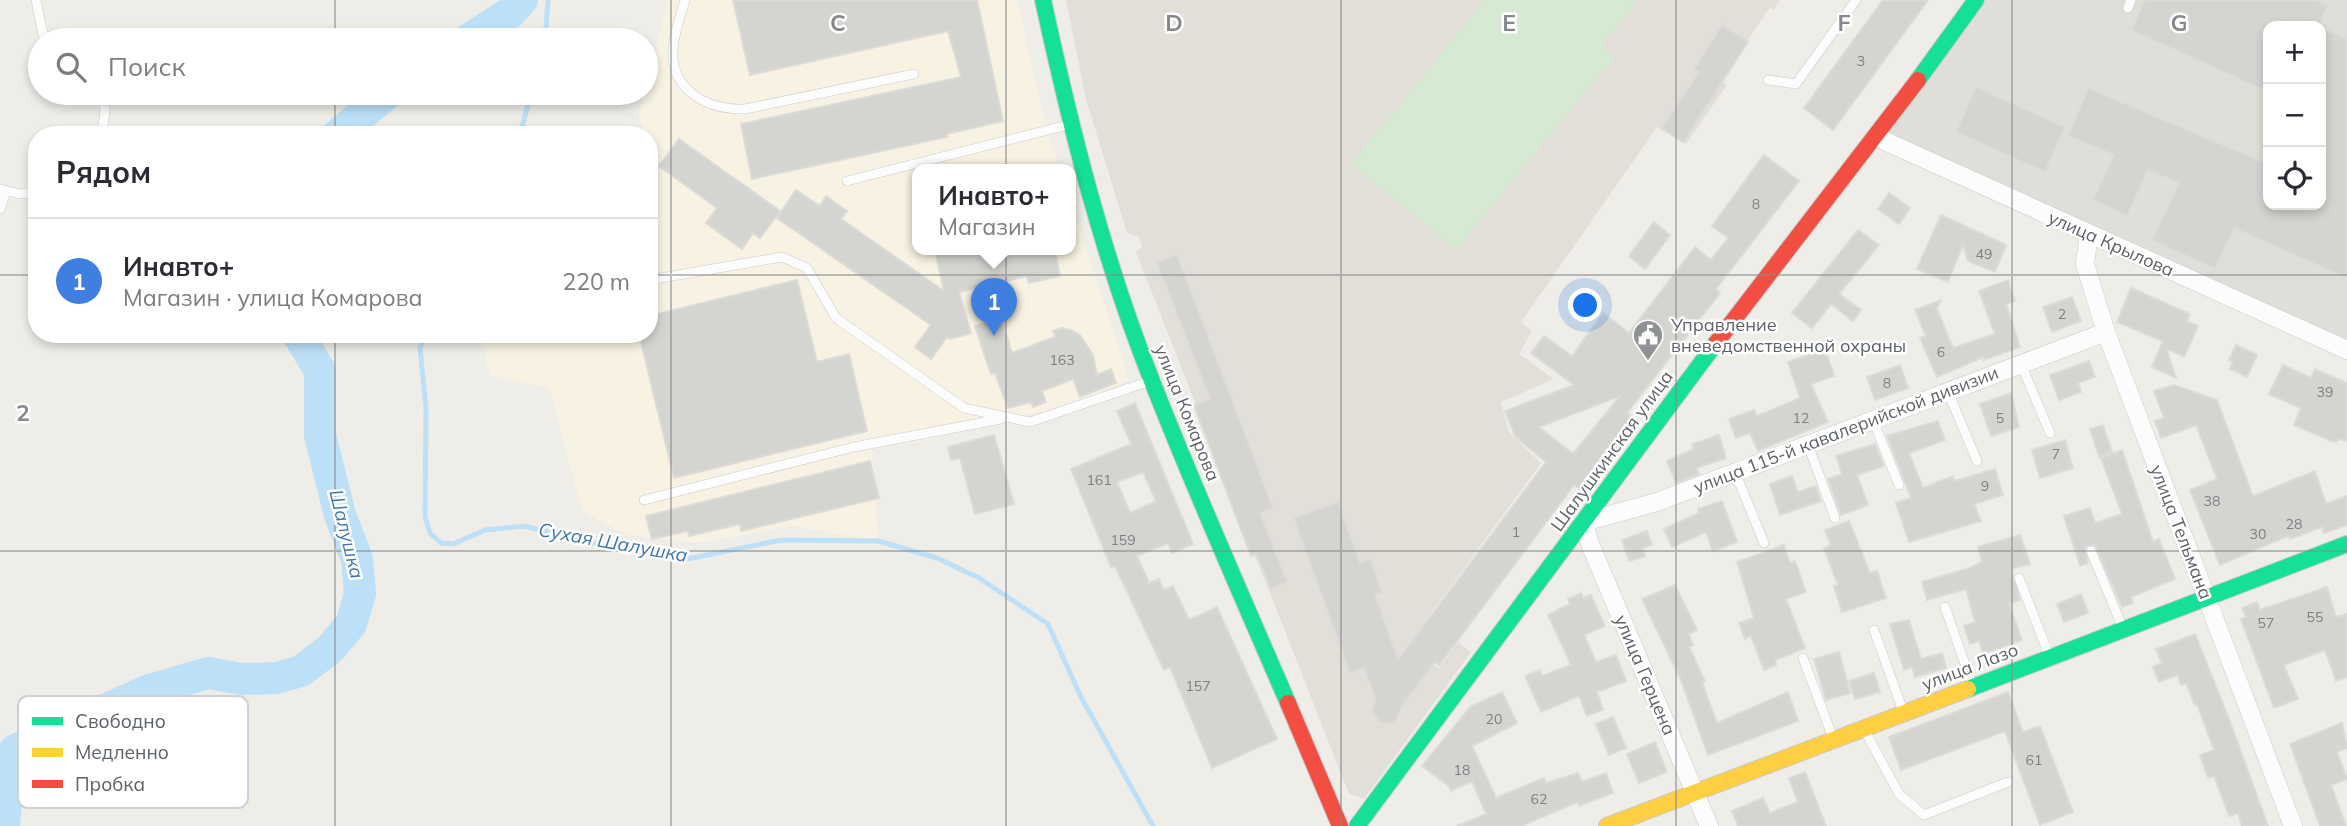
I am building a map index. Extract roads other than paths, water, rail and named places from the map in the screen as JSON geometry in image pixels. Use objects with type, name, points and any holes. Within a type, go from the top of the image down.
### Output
[{"type":"street","name":"улица Комарова","points":[[1043,0],[1070,125],[1105,248],[1151,380],[1340,826]]},
{"type":"street","name":"Шалушкинская улица","points":[[1357,826],[1733,320],[1876,137],[1976,0]]},
{"type":"street","name":"улица Крылова","points":[[1876,137],[2347,349]]},
{"type":"street","name":"улица Тельмана","points":[[2089,234],[2085,264],[2106,332],[2293,826]]},
{"type":"street","name":"улица 115-й кавалерийской дивизии","points":[[1584,522],[1657,502],[2106,332]]},
{"type":"street","name":"улица Герцена","points":[[1584,522],[1590,544],[1709,826]]},
{"type":"street","name":"улица Лазо","points":[[1614,825],[2205,596],[2347,544]]},
{"type":"lane","points":[[36,0],[42,28]]},
{"type":"lane","points":[[685,0],[673,44],[675,67],[686,91],[722,109],[745,109],[914,74]]},
{"type":"lane","points":[[1768,80],[1796,84],[1856,0]]},
{"type":"lane","points":[[103,126],[104,105]]},
{"type":"lane","points":[[915,164],[1070,125]]},
{"type":"lane","points":[[847,181],[912,165]]},
{"type":"lane","points":[[0,209],[3,190],[28,192]]},
{"type":"lane","points":[[658,278],[782,257],[790,260],[807,268],[836,318],[964,408],[1002,418],[1030,422],[1151,380]]},
{"type":"lane","points":[[2021,364],[2050,433]]},
{"type":"lane","points":[[1948,392],[1977,461]]},
{"type":"lane","points":[[644,500],[854,447],[1002,418]]},
{"type":"lane","points":[[1873,420],[1899,485]]},
{"type":"lane","points":[[1808,444],[1835,518]]},
{"type":"lane","points":[[1735,472],[1763,542]]},
{"type":"lane","points":[[2091,551],[2123,628]]},
{"type":"lane","points":[[2019,578],[2050,657]]},
{"type":"lane","points":[[1945,607],[1972,686]]},
{"type":"lane","points":[[1874,630],[1904,713]]},
{"type":"lane","points":[[1803,658],[1833,739]]},
{"type":"lane","points":[[1863,728],[1899,794],[1924,815],[2008,782]]},
{"type":"waterway","name":"Шалушка","points":[[486,28],[511,12],[522,0]]},
{"type":"waterway","name":"Сухая Шалушка","points":[[546,28],[548,0]]},
{"type":"waterway","name":"Шалушка","points":[[348,126],[373,105]]},
{"type":"waterway","name":"Сухая Шалушка","points":[[522,126],[528,105]]},
{"type":"waterway","name":"Шалушка","points":[[136,696],[208,673],[242,679],[277,678],[301,671],[330,649],[351,624],[360,594],[357,559],[340,515],[320,435],[320,371],[303,343]]},
{"type":"waterway","name":"Сухая Шалушка","points":[[422,343],[420,348],[426,408],[425,517],[430,533],[441,543],[453,544],[485,530],[524,526],[619,549],[687,559],[781,540],[878,541],[937,558],[979,578],[1048,624],[1081,697],[1153,826]]},
{"type":"waterway","name":"Шалушка","points":[[4,826],[7,787],[4,764],[18,749]]},
{"type":"place","name":"Инавто+","points":[[994,336]]},
{"type":"place","name":"Управление вневедомственной охраны","points":[[1648,362]]}]
